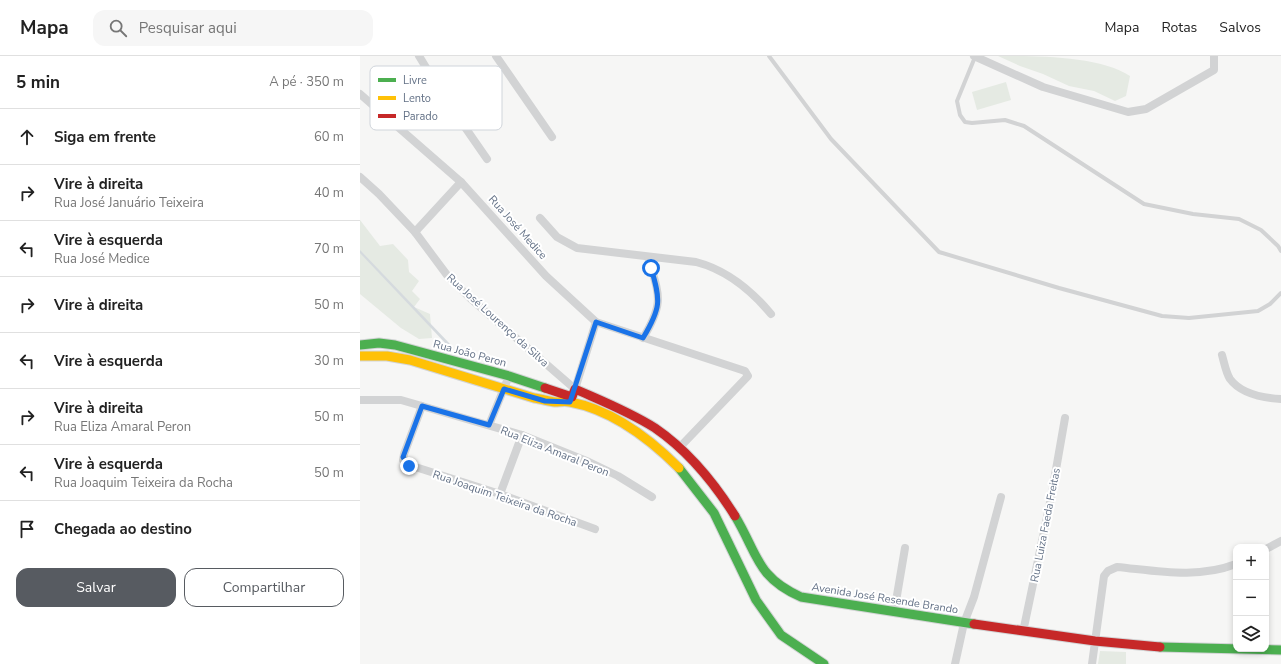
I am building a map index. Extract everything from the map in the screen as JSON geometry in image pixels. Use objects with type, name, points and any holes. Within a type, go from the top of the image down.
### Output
[{"type":"street","points":[[419,56],[425,66]]},
{"type":"street","points":[[496,56],[552,137]]},
{"type":"street","points":[[975,56],[1042,87],[1128,112],[1146,109],[1214,70],[1214,56]]},
{"type":"street","name":"Rua José Medice","points":[[360,94],[370,103]]},
{"type":"street","name":"Rua José Medice","points":[[401,130],[461,182],[546,276],[596,322]]},
{"type":"street","points":[[467,130],[487,159]]},
{"type":"street","name":"Rua José Lourenço da Silva","points":[[360,177],[379,194],[415,232],[447,275],[572,396]]},
{"type":"street","points":[[415,232],[461,182]]},
{"type":"street","points":[[540,218],[557,237],[577,248],[696,262],[712,266],[743,286],[771,314]]},
{"type":"street","points":[[643,338],[655,318],[658,301],[658,292],[648,257]]},
{"type":"street","points":[[572,396],[596,322],[743,370],[748,376],[679,448]]},
{"type":"street","name":"Rua João Peron","points":[[360,344],[379,343],[395,345],[509,376],[572,396]]},
{"type":"street","points":[[1222,355],[1230,379],[1246,392],[1265,398],[1281,400]]},
{"type":"street","points":[[360,356],[387,356],[410,360],[545,401],[572,396],[640,433],[660,448],[679,468],[714,513],[756,600],[768,619],[781,635],[824,664]]},
{"type":"street","points":[[489,425],[509,376]]},
{"type":"street","name":"Avenida José Resende Brando","points":[[572,396],[633,415],[654,427],[679,448],[738,520],[764,574],[786,592],[801,597],[894,613],[1095,641],[1156,647],[1281,650]]},
{"type":"street","name":"Rua Eliza Amaral Peron","points":[[360,400],[401,400],[522,435],[589,462],[618,476],[652,496]]},
{"type":"street","name":"Rua Joaquim Teixeira da Rocha","points":[[422,406],[404,454],[406,464],[500,494],[595,529]]},
{"type":"street","name":"Rua Luiza Faeda Freitas","points":[[1023,632],[1050,505],[1065,418]]},
{"type":"street","points":[[500,494],[522,435]]},
{"type":"street","points":[[955,664],[964,623],[974,598],[1001,497]]},
{"type":"street","points":[[1269,547],[1281,541]]},
{"type":"street","points":[[894,613],[905,548]]},
{"type":"street","points":[[1092,664],[1104,576],[1111,569],[1117,567],[1190,574],[1212,571],[1233,565]]},
{"type":"lane","points":[[769,56],[831,139],[939,252],[1059,288],[1162,316],[1189,318],[1258,311],[1270,304],[1281,293]]},
{"type":"lane","points":[[975,56],[957,101],[960,114],[965,122],[972,123],[1005,120],[1024,126],[1144,204],[1193,214],[1239,219],[1261,230],[1278,246],[1281,251]]},
{"type":"shaded area","points":[[998,56],[1067,58],[1102,64],[1117,69],[1130,76],[1126,96],[1115,101],[1094,91],[1069,86]]},
{"type":"shaded area","points":[[1006,82],[1011,100],[977,110],[972,92]]},
{"type":"shaded area","points":[[360,220],[380,246],[393,244],[408,260],[409,272],[419,281],[412,291],[420,299],[414,307],[430,314],[432,338],[419,339],[401,328],[360,294]]},
{"type":"shaded area","points":[[360,250],[450,344],[449,347],[360,253]]},
{"type":"shaded area","points":[[1100,651],[1126,652],[1126,664],[1098,664]]},
{"type":"traffic: fast","points":[[360,345],[379,343],[395,345],[509,376],[545,388]]},
{"type":"traffic: fast","points":[[679,468],[714,513],[756,600],[781,635],[824,664]]},
{"type":"traffic: fast","points":[[735,516],[766,573],[786,589],[801,597],[974,624]]},
{"type":"traffic: fast","points":[[1160,647],[1281,650]]},
{"type":"traffic: slow","points":[[360,356],[387,356],[410,360],[534,398],[555,402],[568,402],[601,411],[643,436],[679,468]]},
{"type":"traffic: jam","points":[[545,388],[572,397],[575,389],[626,412],[655,428],[667,437],[700,468],[719,492],[735,516]]},
{"type":"traffic: jam","points":[[974,624],[1095,641],[1160,647]]},
{"type":"route","points":[[409,466],[406,464],[403,457],[422,406],[489,425],[504,389],[545,401],[570,402],[596,322],[643,338],[655,318],[657,310],[658,292],[651,268]]}]
